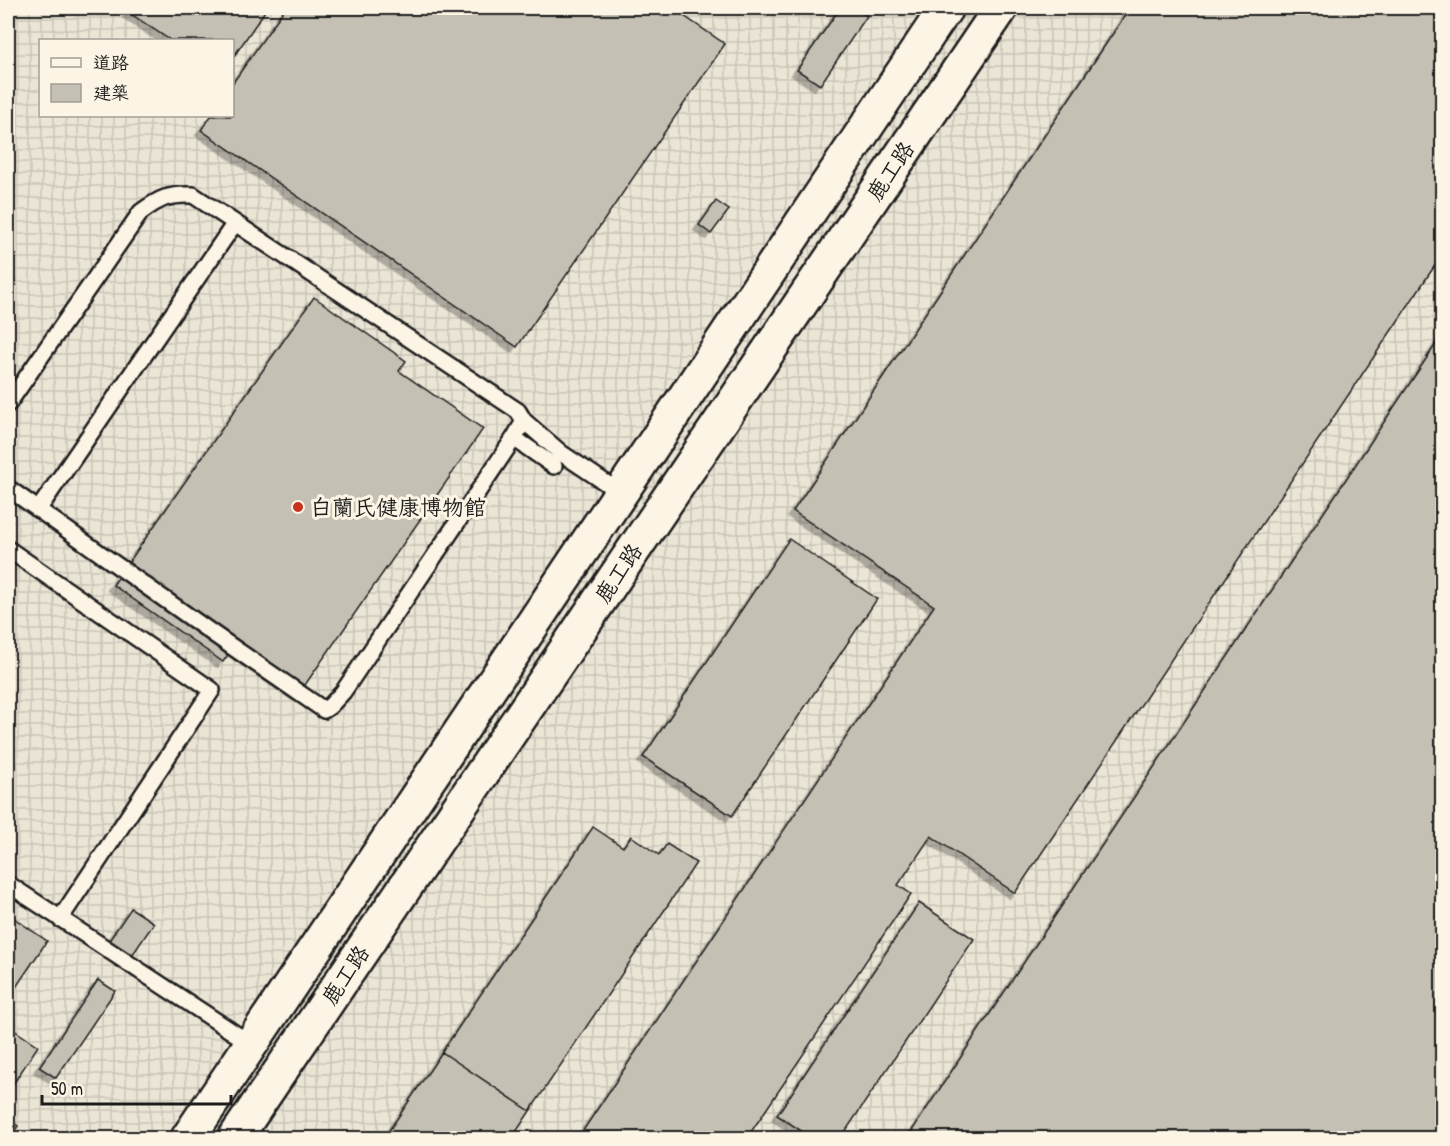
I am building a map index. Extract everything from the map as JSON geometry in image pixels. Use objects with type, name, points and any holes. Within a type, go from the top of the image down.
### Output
[{"type":"street","name":"鹿工路","points":[[188,1138],[946,8]]},
{"type":"street","name":"鹿工路","points":[[235,1138],[1001,8]]},
{"type":"lane","points":[[8,404],[141,212],[154,202],[174,194],[193,195],[518,411],[524,421],[561,453],[621,493]]},
{"type":"lane","points":[[38,510],[235,223]]},
{"type":"lane","points":[[8,489],[324,710],[343,692],[524,421]]},
{"type":"lane","points":[[514,438],[554,466]]},
{"type":"lane","points":[[8,549],[212,690],[60,918]]},
{"type":"lane","points":[[8,884],[251,1044]]},
{"type":"shaded area","points":[[8,8],[1442,8],[1442,1138],[8,1138]]},
{"type":"building","points":[[131,8],[267,8],[234,56],[234,39],[168,39],[128,12]]},
{"type":"building","points":[[285,8],[672,8],[725,44],[517,347],[201,130],[210,117],[234,117],[234,81]]},
{"type":"building","points":[[840,8],[855,8],[867,16],[820,85],[797,70]]},
{"type":"building","points":[[1130,8],[1442,8],[1442,255],[1015,893],[931,836],[898,885],[911,894],[747,1138],[578,1138],[934,606],[793,511]]},
{"type":"building","points":[[716,201],[729,210],[711,234],[699,225]]},
{"type":"building","name":"白蘭氏健康博物館","points":[[314,297],[406,361],[399,371],[483,429],[298,695],[232,649],[223,662],[113,585]]},
{"type":"building","points":[[1442,335],[1442,1138],[907,1138]]},
{"type":"building","points":[[789,539],[877,599],[732,816],[643,757]]},
{"type":"building","points":[[593,827],[623,847],[631,836],[659,855],[667,844],[696,863],[530,1111],[442,1052]]},
{"type":"building","points":[[919,903],[974,939],[841,1138],[812,1138],[777,1115]]},
{"type":"building","points":[[131,908],[154,923],[127,963],[104,948]]},
{"type":"building","points":[[8,914],[47,941],[8,999]]},
{"type":"building","points":[[98,980],[115,991],[56,1078],[39,1067]]},
{"type":"building","points":[[8,1026],[38,1046],[8,1092]]},
{"type":"building","points":[[442,1052],[530,1111],[512,1138],[384,1138]]},
{"type":"building","points":[[8,1119],[18,1126],[9,1138],[8,1138]]},
{"type":"place","name":"白蘭氏健康博物館","points":[[298,507]]}]
